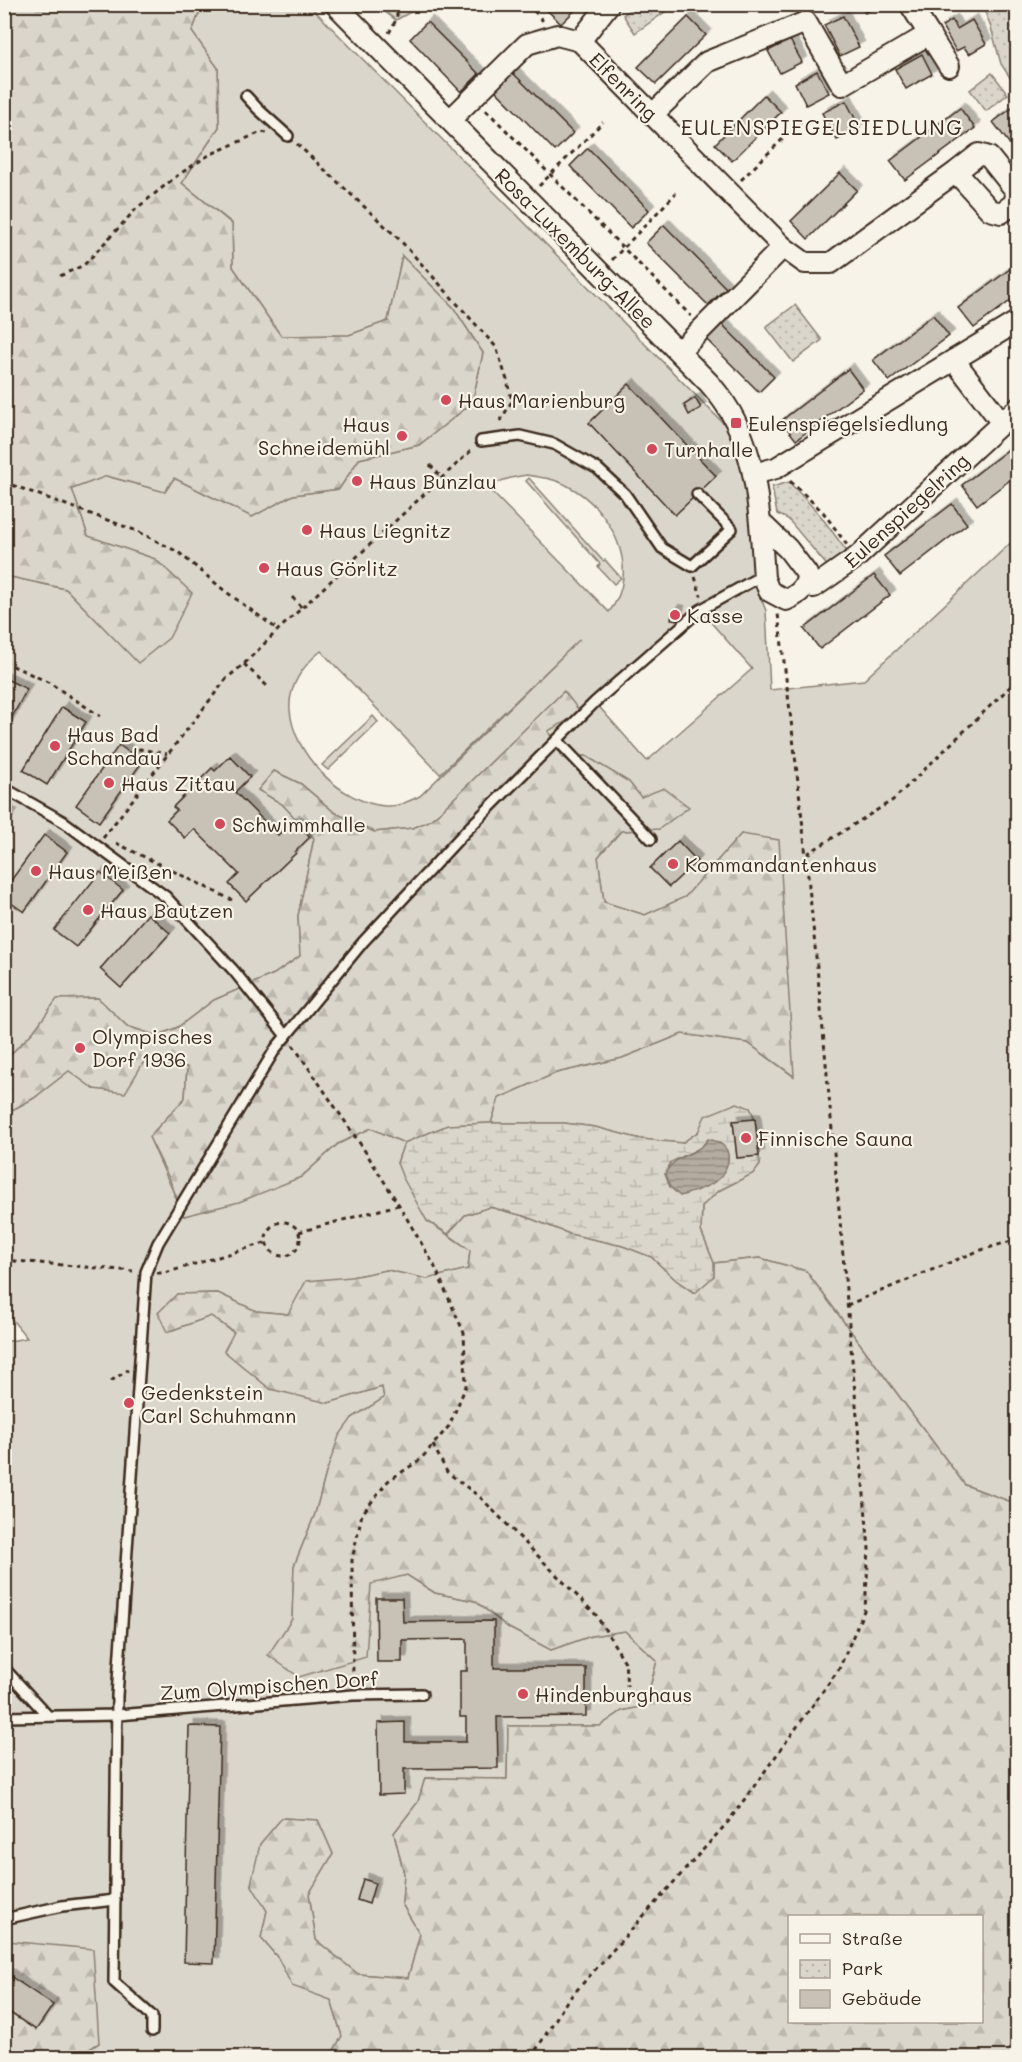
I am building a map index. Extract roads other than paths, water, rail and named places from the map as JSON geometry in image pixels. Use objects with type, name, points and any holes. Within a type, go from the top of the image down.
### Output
[{"type":"street","name":"Rosa-Luxemburg-Allee","points":[[335,4],[679,352],[709,383],[726,405],[736,423],[754,474],[764,578]]},
{"type":"street","points":[[580,41],[609,4]]},
{"type":"street","points":[[910,4],[949,66]]},
{"type":"street","points":[[652,114],[707,62],[806,22],[842,85],[929,34]]},
{"type":"street","name":"Elfenring","points":[[450,120],[527,44],[557,35],[580,41],[783,247],[805,263],[831,263],[956,172]]},
{"type":"street","points":[[679,352],[783,247]]},
{"type":"street","points":[[754,474],[776,468],[1017,321]]},
{"type":"street","points":[[954,360],[1002,423]]},
{"type":"street","name":"Eulenspiegelring","points":[[805,586],[814,587],[857,557],[1017,408]]},
{"type":"street","points":[[760,522],[800,562],[807,573],[805,586],[796,595],[786,600],[769,591],[764,578]]},
{"type":"lane","points":[[246,96],[258,110],[288,136]]},
{"type":"lane","points":[[481,441],[520,436],[554,444],[598,469],[625,494],[662,548],[692,566],[732,530],[697,494]]},
{"type":"lane","points":[[152,2031],[153,2016],[114,1982],[117,1696],[146,1272],[164,1233],[276,1048],[363,942],[465,832],[595,702],[699,610],[754,580],[764,578]]},
{"type":"lane","points":[[557,740],[651,839]]},
{"type":"lane","points":[[4,788],[64,822],[166,897],[234,971],[286,1036]]},
{"type":"lane","points":[[4,1668],[48,1716]]},
{"type":"lane","name":"Zum Olympischen Dorf","points":[[4,1717],[118,1715],[353,1695],[422,1694]]},
{"type":"lane","points":[[4,1919],[62,1906],[116,1900]]},
{"type":"place","name":"Haus Marienburg","points":[[446,400]]},
{"type":"place","name":"Eulenspiegelsiedlung","points":[[736,423]]},
{"type":"place","name":"Haus Schneidemühl","points":[[402,436]]},
{"type":"place","name":"Turnhalle","points":[[652,449]]},
{"type":"place","name":"Haus Bunzlau","points":[[357,481]]},
{"type":"place","name":"Haus Liegnitz","points":[[307,530]]},
{"type":"place","name":"Haus Görlitz","points":[[264,568]]},
{"type":"place","name":"Kasse","points":[[675,615]]},
{"type":"place","name":"Haus Bad Schandau","points":[[55,746]]},
{"type":"place","name":"Haus Zittau","points":[[109,783]]},
{"type":"place","name":"Schwimmhalle","points":[[220,824]]},
{"type":"place","name":"Kommandantenhaus","points":[[673,864]]},
{"type":"place","name":"Haus Meißen","points":[[36,871]]},
{"type":"place","name":"Haus Bautzen","points":[[88,910]]},
{"type":"place","name":"Olympisches Dorf 1936","points":[[80,1048]]},
{"type":"place","name":"Finnische Sauna","points":[[746,1138]]},
{"type":"place","name":"Gedenkstein Carl Schuhmann","points":[[129,1403]]},
{"type":"place","name":"Hindenburghaus","points":[[523,1694]]},
{"type":"district","name":"EULENSPIEGELSIEDLUNG","points":[[822,126]]}]
